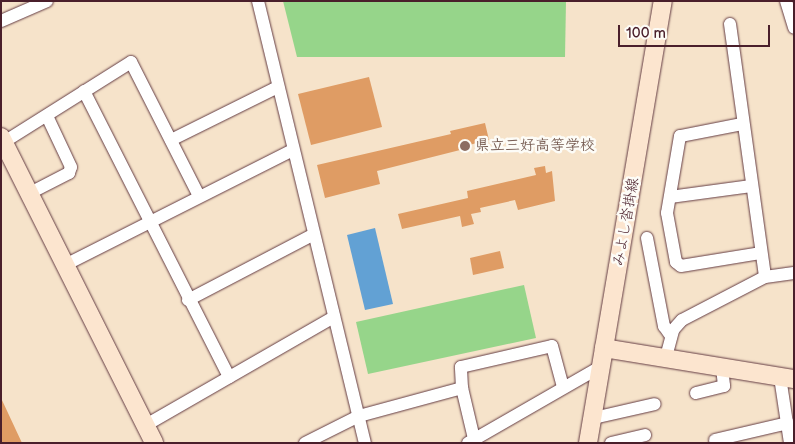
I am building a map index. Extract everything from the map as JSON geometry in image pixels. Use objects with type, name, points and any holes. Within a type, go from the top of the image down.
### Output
[{"type":"street","points":[[1,21],[47,1]]},
{"type":"street","points":[[258,1],[365,443]]},
{"type":"street","name":"みよし沓掛線","points":[[588,443],[663,1]]},
{"type":"street","points":[[786,1],[794,28]]},
{"type":"street","points":[[730,24],[742,124],[765,277]]},
{"type":"street","points":[[154,443],[2,139],[47,116],[131,62],[199,196]]},
{"type":"street","points":[[171,140],[278,87]]},
{"type":"street","points":[[84,92],[148,222],[229,377]]},
{"type":"street","points":[[30,194],[69,173],[72,167],[47,116]]},
{"type":"street","points":[[742,124],[680,136],[667,213],[678,264],[760,253]]},
{"type":"street","points":[[65,265],[293,150]]},
{"type":"street","points":[[670,197],[751,186]]},
{"type":"street","points":[[188,300],[314,234]]},
{"type":"street","points":[[647,238],[664,326],[671,336]]},
{"type":"street","points":[[666,357],[671,336],[682,320],[765,277],[794,273]]},
{"type":"street","points":[[146,425],[334,316]]},
{"type":"street","points":[[563,387],[552,346],[461,367],[462,388],[472,441],[600,367]]},
{"type":"street","points":[[604,348],[787,378],[790,443]]},
{"type":"street","points":[[696,393],[724,386],[722,367]]},
{"type":"street","points":[[305,443],[358,416],[462,388]]},
{"type":"street","points":[[592,415],[598,417],[655,404]]},
{"type":"street","points":[[715,440],[788,423]]},
{"type":"street","points":[[611,443],[645,435]]},
{"type":"green space","points":[[283,1],[566,1],[565,57],[297,57]]},
{"type":"green space","points":[[524,285],[536,338],[368,374],[356,322]]},
{"type":"water","points":[[375,228],[393,304],[365,310],[347,235]]},
{"type":"building","points":[[369,77],[382,127],[311,145],[298,94]]},
{"type":"building","points":[[485,123],[489,140],[465,146],[464,149],[377,171],[380,184],[325,198],[317,165],[451,134],[450,131]]},
{"type":"building","points":[[545,166],[546,173],[552,171],[555,201],[518,210],[515,200],[480,208],[481,212],[471,214],[474,224],[462,227],[460,216],[402,229],[398,214],[468,198],[467,191],[536,175],[534,168]]},
{"type":"building","points":[[500,251],[504,268],[473,275],[470,258]]},
{"type":"building","points":[[1,398],[22,443],[1,443]]},
{"type":"place","name":"県立三好高等学校","points":[[465,146]]}]
